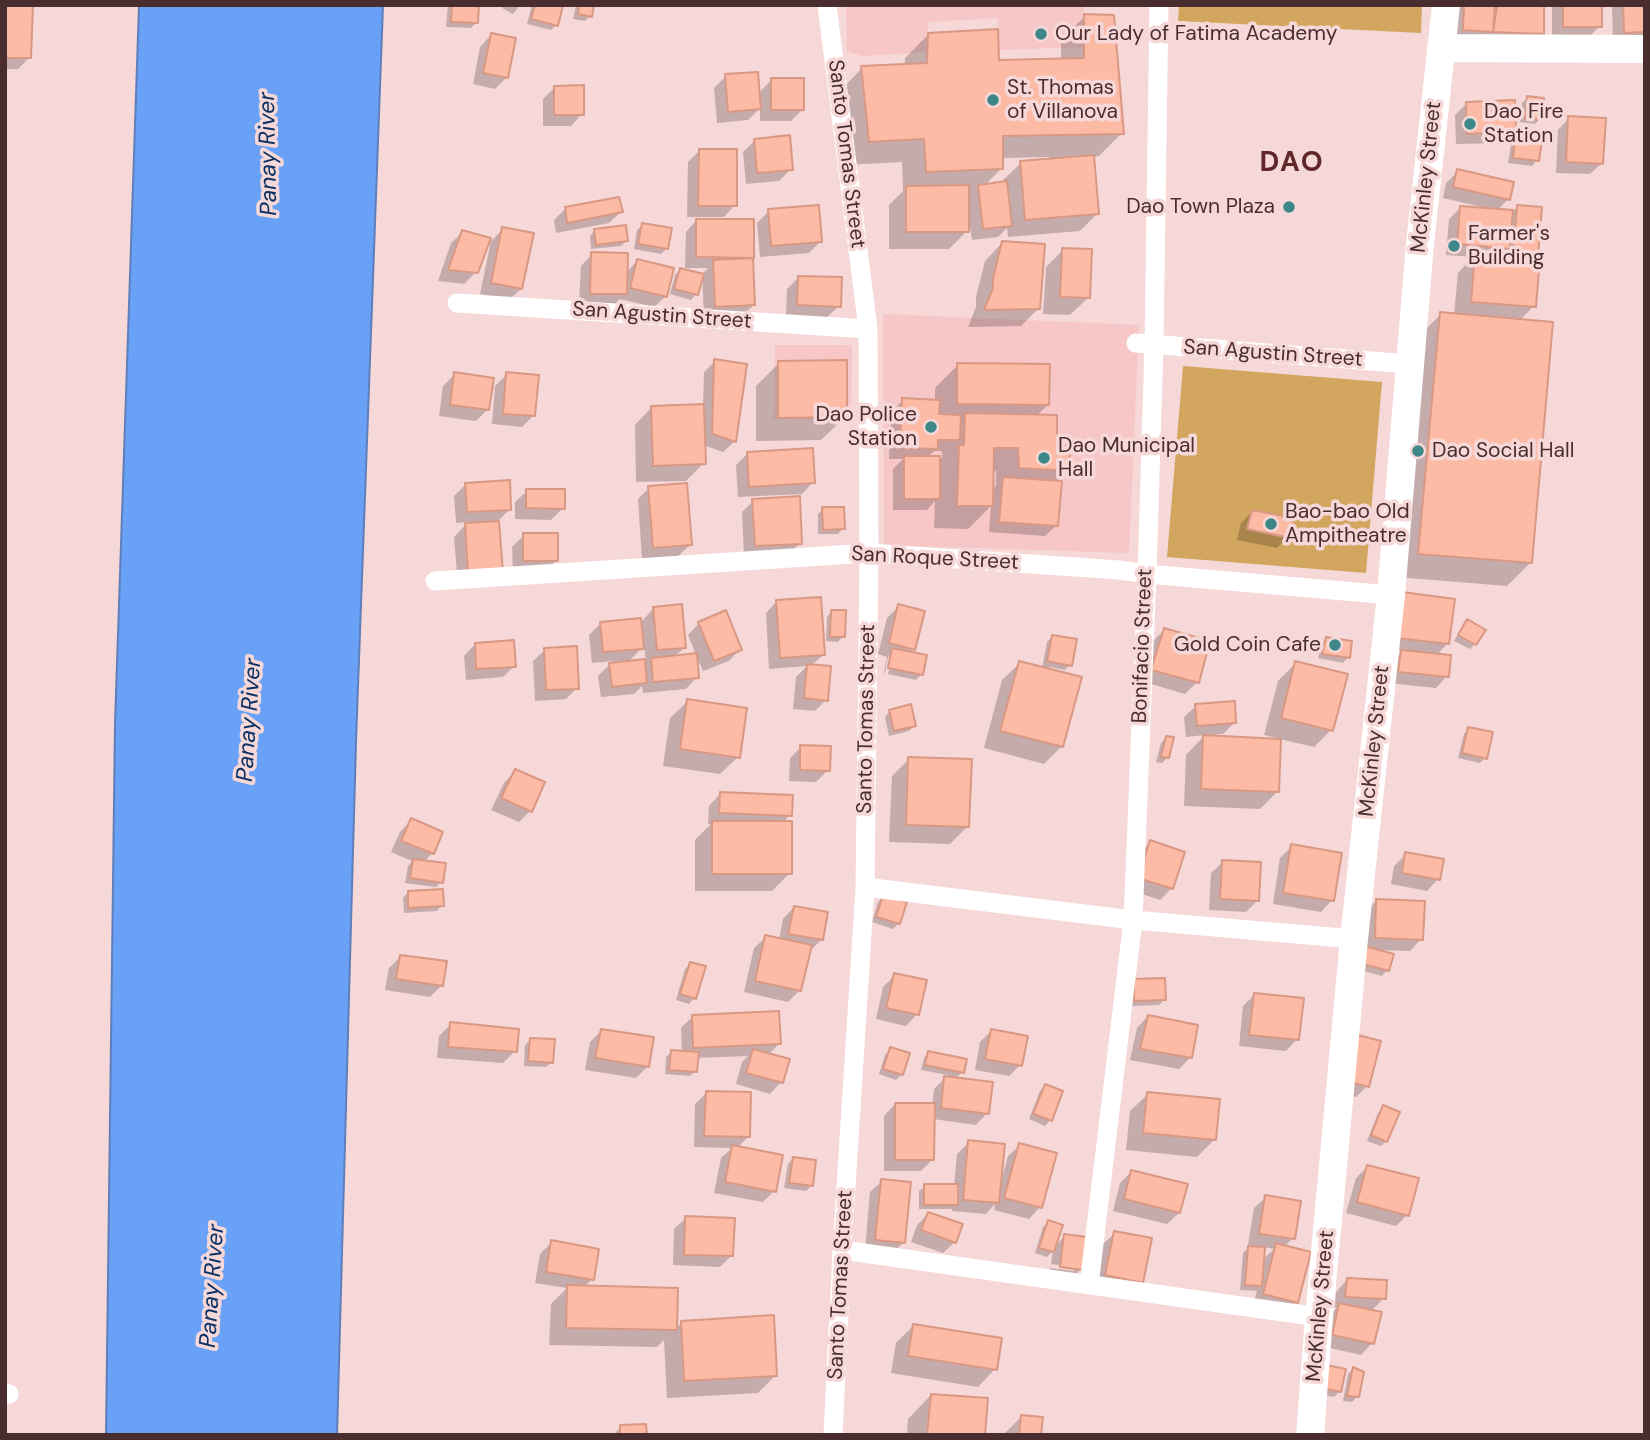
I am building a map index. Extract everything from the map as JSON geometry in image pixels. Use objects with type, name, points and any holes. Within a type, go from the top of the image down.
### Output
[{"type":"street","name":"Santo Tomas Street","points":[[827,5],[868,328],[869,553],[865,887],[833,1435]]},
{"type":"street","name":"Bonifacio Street","points":[[1089,1285],[1133,920],[1147,574],[1145,344],[1158,5]]},
{"type":"street","name":"McKinley Street","points":[[1310,1435],[1354,939],[1391,596],[1420,244],[1446,5]]},
{"type":"street","points":[[1441,48],[1645,49]]},
{"type":"street","name":"San Agustin Street","points":[[457,303],[868,328]]},
{"type":"street","name":"San Agustin Street","points":[[1145,344],[1410,364]]},
{"type":"street","name":"San Roque Street","points":[[435,581],[869,553],[1105,569],[1391,596]]},
{"type":"street","points":[[865,887],[1133,920],[1354,939]]},
{"type":"street","points":[[842,1250],[1319,1317]]},
{"type":"shaded area","name":"Our Lady of Fatima Academy","points":[[846,5],[1084,5],[1084,47],[999,50],[998,18],[928,22],[927,52],[862,56],[847,51]]},
{"type":"shaded area","points":[[1179,5],[1422,5],[1421,33],[1178,21]]},
{"type":"shaded area","points":[[883,314],[1139,325],[1129,553],[884,545]]},
{"type":"shaded area","points":[[775,345],[852,345],[851,420],[774,419]]},
{"type":"shaded area","points":[[1183,366],[1382,382],[1366,573],[1167,557]]},
{"type":"water","name":"Panay River","points":[[139,5],[383,5],[356,741],[337,1435],[106,1435],[115,724]]},
{"type":"building","points":[[5,5],[33,5],[31,58],[5,58]]},
{"type":"building","points":[[452,5],[479,5],[478,23],[451,22]]},
{"type":"building","points":[[535,5],[563,5],[558,26],[531,19]]},
{"type":"building","points":[[579,5],[594,5],[592,17],[578,14]]},
{"type":"building","points":[[1464,5],[1495,5],[1493,32],[1463,30]]},
{"type":"building","points":[[1563,5],[1602,5],[1602,27],[1563,27]]},
{"type":"building","points":[[1623,5],[1645,5],[1645,32],[1624,33]]},
{"type":"building","points":[[1497,6],[1544,6],[1544,34],[1493,32]]},
{"type":"building","name":"St. Thomas of Villanova","points":[[1084,14],[1114,15],[1124,134],[1003,136],[1003,169],[926,172],[924,139],[869,142],[861,66],[927,63],[928,33],[998,29],[999,60],[1084,58]]},
{"type":"building","points":[[491,33],[516,38],[508,78],[483,73]]},
{"type":"building","points":[[758,72],[761,109],[728,112],[725,74]]},
{"type":"building","points":[[771,78],[804,78],[804,110],[771,110]]},
{"type":"building","points":[[584,85],[584,115],[554,115],[554,86]]},
{"type":"building","points":[[1527,96],[1544,98],[1542,120],[1525,118]]},
{"type":"building","points":[[1515,100],[1516,132],[1467,134],[1466,102]]},
{"type":"building","points":[[1568,116],[1606,118],[1603,164],[1566,162]]},
{"type":"building","points":[[790,135],[793,170],[757,173],[754,139]]},
{"type":"building","points":[[1515,137],[1542,141],[1539,161],[1513,158]]},
{"type":"building","points":[[699,149],[737,149],[737,206],[698,206]]},
{"type":"building","points":[[1094,155],[1099,214],[1025,220],[1020,161]]},
{"type":"building","points":[[1457,169],[1514,182],[1510,200],[1453,187]]},
{"type":"building","points":[[1007,181],[1012,226],[983,229],[978,185]]},
{"type":"building","points":[[969,185],[969,232],[906,232],[906,186]]},
{"type":"building","points":[[619,197],[623,212],[567,223],[565,207]]},
{"type":"building","points":[[819,205],[822,242],[771,246],[768,209]]},
{"type":"building","points":[[1517,205],[1542,207],[1538,256],[1513,254]]},
{"type":"building","points":[[1460,206],[1513,210],[1510,249],[1457,244]]},
{"type":"building","points":[[696,219],[754,219],[754,258],[696,257]]},
{"type":"building","points":[[642,223],[672,228],[668,249],[638,244]]},
{"type":"building","points":[[626,225],[628,241],[596,245],[594,229]]},
{"type":"building","points":[[502,227],[534,233],[522,289],[491,283]]},
{"type":"building","points":[[462,230],[491,238],[478,273],[448,270]]},
{"type":"building","points":[[1002,241],[1045,244],[1040,309],[984,310],[993,288]]},
{"type":"building","points":[[1062,248],[1092,249],[1090,298],[1060,297]]},
{"type":"building","points":[[591,252],[628,253],[627,294],[590,294]]},
{"type":"building","points":[[1475,254],[1540,258],[1536,307],[1471,302]]},
{"type":"building","points":[[753,258],[755,305],[715,307],[713,260]]},
{"type":"building","points":[[637,259],[674,268],[667,297],[630,288]]},
{"type":"building","points":[[680,268],[704,274],[698,295],[674,289]]},
{"type":"building","points":[[798,276],[842,277],[841,307],[797,305]]},
{"type":"building","name":"Dao Social Hall","points":[[1440,312],[1553,322],[1532,563],[1418,554]]},
{"type":"building","points":[[714,359],[747,364],[736,442],[712,434]]},
{"type":"building","points":[[847,360],[847,417],[778,418],[778,361]]},
{"type":"building","points":[[957,363],[1050,364],[1049,405],[957,404]]},
{"type":"building","points":[[454,372],[494,378],[489,410],[450,405]]},
{"type":"building","points":[[506,372],[539,375],[535,416],[503,414]]},
{"type":"building","name":"Dao Police Station","points":[[902,398],[940,400],[939,414],[961,415],[960,440],[938,440],[938,449],[900,448]]},
{"type":"building","points":[[704,404],[706,464],[653,466],[651,406]]},
{"type":"building","name":"Dao Municipal Hall","points":[[965,413],[1057,415],[1057,445],[1070,446],[1069,471],[1019,468],[1018,448],[994,448],[993,506],[957,506],[959,445],[964,445]]},
{"type":"building","points":[[813,448],[815,483],[749,487],[747,452]]},
{"type":"building","points":[[904,456],[940,456],[940,499],[904,499]]},
{"type":"building","points":[[1003,477],[1062,481],[1058,526],[999,522]]},
{"type":"building","points":[[510,480],[511,510],[467,512],[465,483]]},
{"type":"building","points":[[687,483],[692,545],[653,548],[648,486]]},
{"type":"building","points":[[526,489],[565,489],[565,509],[526,508]]},
{"type":"building","points":[[800,496],[802,544],[755,546],[752,499]]},
{"type":"building","points":[[822,507],[844,507],[845,529],[823,530]]},
{"type":"building","name":"Bao-bao Old Ampitheatre","points":[[1252,510],[1294,518],[1290,538],[1247,529]]},
{"type":"building","points":[[499,521],[503,572],[468,575],[465,523]]},
{"type":"building","points":[[523,533],[558,533],[558,561],[523,561]]},
{"type":"building","points":[[1402,592],[1455,599],[1449,644],[1396,638]]},
{"type":"building","points":[[821,597],[825,655],[780,658],[776,600]]},
{"type":"building","points":[[682,604],[686,648],[657,650],[653,607]]},
{"type":"building","points":[[898,604],[925,611],[915,650],[889,643]]},
{"type":"building","points":[[726,610],[742,650],[714,661],[698,622]]},
{"type":"building","points":[[831,610],[846,610],[845,637],[830,637]]},
{"type":"building","points":[[641,618],[644,649],[603,652],[600,622]]},
{"type":"building","points":[[1467,619],[1486,630],[1476,645],[1458,635]]},
{"type":"building","points":[[1164,628],[1210,641],[1199,683],[1151,670]]},
{"type":"building","points":[[1052,635],[1077,639],[1072,666],[1047,661]]},
{"type":"building","points":[[1326,637],[1352,641],[1350,658],[1322,654]]},
{"type":"building","points":[[514,640],[516,667],[476,669],[475,643]]},
{"type":"building","points":[[577,646],[579,689],[546,690],[544,648]]},
{"type":"building","points":[[892,648],[927,655],[923,675],[888,668]]},
{"type":"building","points":[[1401,650],[1451,655],[1449,677],[1398,672]]},
{"type":"building","points":[[697,653],[699,678],[653,682],[651,658]]},
{"type":"building","points":[[645,659],[647,683],[612,687],[609,663]]},
{"type":"building","points":[[1019,661],[1082,677],[1063,747],[1000,731]]},
{"type":"building","points":[[1295,661],[1348,674],[1333,731],[1281,718]]},
{"type":"building","points":[[807,664],[831,666],[828,701],[804,698]]},
{"type":"building","points":[[687,699],[747,708],[740,758],[680,749]]},
{"type":"building","points":[[1235,701],[1236,723],[1197,726],[1195,704]]},
{"type":"building","points":[[911,704],[916,726],[894,731],[889,710]]},
{"type":"building","points":[[1468,727],[1493,732],[1487,759],[1462,753]]},
{"type":"building","points":[[1203,735],[1281,739],[1279,792],[1201,789]]},
{"type":"building","points":[[1166,736],[1174,737],[1169,758],[1161,757]]},
{"type":"building","points":[[800,745],[831,746],[830,771],[800,770]]},
{"type":"building","points":[[908,757],[972,759],[969,827],[906,825]]},
{"type":"building","points":[[515,769],[545,782],[532,812],[501,798]]},
{"type":"building","points":[[720,792],[793,795],[792,816],[719,813]]},
{"type":"building","points":[[411,818],[443,832],[434,854],[401,841]]},
{"type":"building","points":[[712,821],[792,821],[792,874],[712,874]]},
{"type":"building","points":[[1150,840],[1185,852],[1173,889],[1138,878]]},
{"type":"building","points":[[1291,844],[1342,853],[1334,901],[1283,893]]},
{"type":"building","points":[[1405,852],[1444,859],[1440,880],[1402,873]]},
{"type":"building","points":[[413,859],[446,863],[443,883],[410,878]]},
{"type":"building","points":[[1222,860],[1261,862],[1259,901],[1220,899]]},
{"type":"building","points":[[443,889],[444,906],[408,908],[408,891]]},
{"type":"building","points":[[883,895],[907,902],[900,924],[876,917]]},
{"type":"building","points":[[1376,899],[1425,901],[1423,940],[1375,938]]},
{"type":"building","points":[[794,906],[828,912],[823,940],[788,934]]},
{"type":"building","points":[[765,935],[812,945],[801,991],[755,981]]},
{"type":"building","points":[[1361,945],[1394,954],[1389,971],[1356,962]]},
{"type":"building","points":[[400,955],[447,961],[443,986],[396,979]]},
{"type":"building","points":[[690,962],[706,966],[696,999],[680,994]]},
{"type":"building","points":[[894,973],[927,980],[919,1015],[886,1008]]},
{"type":"building","points":[[1165,978],[1166,1000],[1134,1001],[1134,979]]},
{"type":"building","points":[[1254,993],[1304,998],[1299,1040],[1249,1035]]},
{"type":"building","points":[[779,1011],[781,1044],[693,1048],[692,1015]]},
{"type":"building","points":[[1148,1015],[1198,1025],[1192,1058],[1140,1049]]},
{"type":"building","points":[[450,1022],[519,1029],[517,1052],[448,1047]]},
{"type":"building","points":[[601,1029],[654,1037],[649,1067],[595,1058]]},
{"type":"building","points":[[991,1029],[1028,1036],[1022,1066],[985,1059]]},
{"type":"building","points":[[1358,1035],[1381,1041],[1369,1087],[1346,1081]]},
{"type":"building","points":[[530,1038],[555,1039],[553,1063],[528,1061]]},
{"type":"building","points":[[890,1047],[910,1053],[903,1075],[883,1069]]},
{"type":"building","points":[[753,1049],[790,1059],[783,1083],[746,1073]]},
{"type":"building","points":[[671,1050],[699,1052],[697,1072],[669,1070]]},
{"type":"building","points":[[928,1051],[967,1059],[964,1073],[925,1065]]},
{"type":"building","points":[[944,1076],[993,1082],[989,1114],[941,1108]]},
{"type":"building","points":[[1045,1084],[1063,1091],[1052,1121],[1033,1114]]},
{"type":"building","points":[[706,1091],[751,1092],[750,1137],[704,1136]]},
{"type":"building","points":[[1147,1092],[1220,1099],[1216,1140],[1143,1133]]},
{"type":"building","points":[[895,1103],[935,1103],[934,1160],[895,1160]]},
{"type":"building","points":[[1383,1105],[1400,1112],[1387,1142],[1371,1135]]},
{"type":"building","points":[[968,1140],[1005,1144],[999,1203],[963,1200]]},
{"type":"building","points":[[1019,1143],[1057,1153],[1042,1208],[1004,1198]]},
{"type":"building","points":[[732,1145],[783,1155],[776,1192],[725,1182]]},
{"type":"building","points":[[793,1157],[816,1160],[813,1186],[789,1183]]},
{"type":"building","points":[[1367,1165],[1419,1178],[1409,1216],[1357,1202]]},
{"type":"building","points":[[1131,1170],[1188,1184],[1180,1213],[1124,1199]]},
{"type":"building","points":[[881,1179],[911,1182],[905,1243],[875,1240]]},
{"type":"building","points":[[924,1184],[958,1184],[958,1205],[924,1205]]},
{"type":"building","points":[[1265,1195],[1301,1201],[1295,1239],[1259,1234]]},
{"type":"building","points":[[928,1212],[963,1224],[956,1243],[921,1230]]},
{"type":"building","points":[[685,1216],[735,1218],[733,1256],[684,1255]]},
{"type":"building","points":[[1048,1220],[1063,1225],[1054,1252],[1039,1248]]},
{"type":"building","points":[[1114,1231],[1152,1238],[1143,1283],[1105,1275]]},
{"type":"building","points":[[1064,1234],[1087,1237],[1083,1270],[1060,1267]]},
{"type":"building","points":[[551,1240],[599,1249],[594,1280],[546,1272]]},
{"type":"building","points":[[1276,1243],[1311,1252],[1298,1303],[1263,1294]]},
{"type":"building","points":[[1248,1246],[1265,1247],[1262,1286],[1245,1285]]},
{"type":"building","points":[[1347,1278],[1387,1280],[1386,1299],[1345,1297]]},
{"type":"building","points":[[567,1285],[678,1288],[677,1330],[566,1328]]},
{"type":"building","points":[[1339,1303],[1382,1312],[1374,1344],[1332,1335]]},
{"type":"building","points":[[774,1315],[777,1376],[684,1381],[681,1321]]},
{"type":"building","points":[[913,1324],[1002,1338],[997,1370],[908,1356]]},
{"type":"building","points":[[1321,1364],[1346,1369],[1341,1392],[1315,1387]]},
{"type":"building","points":[[1353,1367],[1364,1372],[1359,1397],[1347,1396]]},
{"type":"building","points":[[931,1394],[988,1398],[985,1435],[927,1435]]},
{"type":"building","points":[[1021,1415],[1043,1417],[1041,1435],[1019,1435]]},
{"type":"building","points":[[646,1424],[647,1435],[620,1435],[620,1425]]},
{"type":"place","name":"Our Lady of Fatima Academy","points":[[1041,34]]},
{"type":"place","name":"St. Thomas of Villanova","points":[[993,100]]},
{"type":"place","name":"Dao Fire Station","points":[[1470,124]]},
{"type":"place","name":"Dao Town Plaza","points":[[1289,207]]},
{"type":"place","name":"Farmer's Building","points":[[1454,246]]},
{"type":"place","name":"Dao Police Station","points":[[931,427]]},
{"type":"place","name":"Dao Social Hall","points":[[1418,451]]},
{"type":"place","name":"Dao Municipal Hall","points":[[1044,458]]},
{"type":"place","name":"Bao-bao Old Ampitheatre","points":[[1271,524]]},
{"type":"place","name":"Gold Coin Cafe","points":[[1335,645]]},
{"type":"district","name":"DAO","points":[[1292,164]]}]
